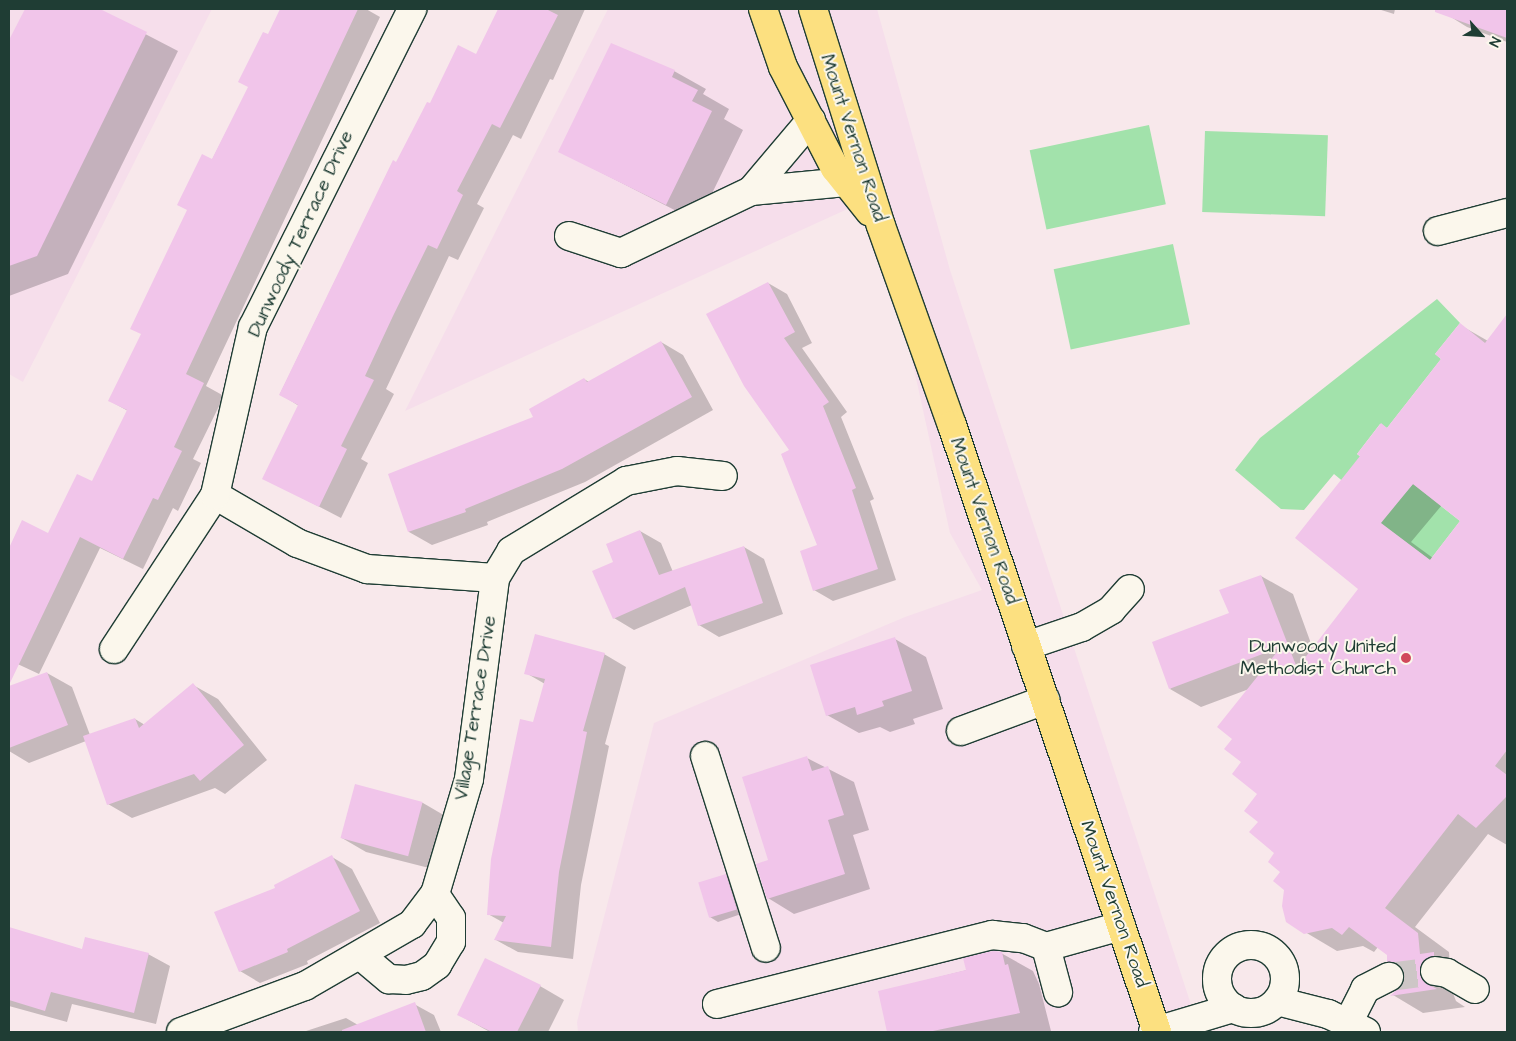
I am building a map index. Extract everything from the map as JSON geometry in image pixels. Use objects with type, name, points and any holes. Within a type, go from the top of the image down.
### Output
[{"type":"main road","points":[[763,9],[783,67],[835,168],[881,226]]},
{"type":"main road","name":"Mount Vernon Road","points":[[813,9],[881,226],[1045,700],[1156,1032]]},
{"type":"street","name":"Dunwoody Terrace Drive","points":[[114,649],[215,494],[253,327],[412,9]]},
{"type":"street","points":[[751,191],[811,120]]},
{"type":"street","points":[[569,236],[621,253],[751,191],[846,182]]},
{"type":"street","points":[[1438,231],[1507,213]]},
{"type":"street","points":[[215,494],[297,543],[367,569],[495,578],[511,551],[626,481],[677,471],[723,476]]},
{"type":"street","name":"Village Terrace Drive","points":[[182,1032],[305,986],[412,924],[435,894],[469,779],[495,578]]},
{"type":"street","points":[[1026,646],[1082,626],[1111,610],[1130,590]]},
{"type":"street","points":[[961,731],[1045,700]]},
{"type":"street","points":[[705,756],[766,948]]},
{"type":"street","points":[[360,955],[389,978],[406,980],[422,976],[437,965],[451,942],[451,918],[435,894]]},
{"type":"street","points":[[717,1004],[992,935],[1023,938],[1046,947],[1121,926]]},
{"type":"street","points":[[1156,1032],[1233,1008],[1254,1013],[1265,1010],[1277,1001],[1285,985],[1281,963],[1265,948],[1243,946],[1224,958],[1217,979],[1225,1000],[1233,1008]]},
{"type":"street","points":[[1046,947],[1058,992]]},
{"type":"street","points":[[1435,971],[1447,973],[1475,989]]},
{"type":"street","points":[[1277,1001],[1328,1014],[1357,1027],[1365,989],[1389,977]]},
{"type":"shaded area","points":[[9,9],[212,9],[23,382],[9,374]]},
{"type":"shaded area","points":[[608,9],[877,9],[950,270],[1200,1032],[578,1032],[577,1022],[654,723],[905,617],[982,590],[950,533],[876,196],[405,411]]},
{"type":"green space","points":[[1149,125],[1166,204],[1047,230],[1030,150]]},
{"type":"green space","points":[[1205,131],[1328,135],[1325,216],[1202,212]]},
{"type":"green space","points":[[1173,244],[1190,324],[1071,350],[1054,269]]},
{"type":"green space","points":[[1437,299],[1460,323],[1435,354],[1441,359],[1387,428],[1380,424],[1357,454],[1405,493],[1413,484],[1460,521],[1430,560],[1372,517],[1357,493],[1334,474],[1304,510],[1281,509],[1235,470],[1260,438]]},
{"type":"building","points":[[25,9],[100,9],[147,32],[37,256],[9,266],[9,40]]},
{"type":"building","points":[[280,9],[358,9],[186,374],[204,383],[174,447],[182,451],[158,500],[153,498],[123,559],[80,537],[9,685],[9,548],[22,520],[48,533],[77,474],[92,481],[127,410],[108,401],[141,334],[130,329],[187,210],[177,205],[202,154],[212,159],[248,87],[238,82],[263,32],[268,34]]},
{"type":"building","points":[[498,9],[546,9],[558,15],[500,128],[492,124],[457,191],[463,195],[437,249],[428,245],[393,316],[365,376],[374,380],[341,446],[347,449],[319,507],[262,479],[298,405],[279,395],[393,160],[396,162],[427,102],[430,103],[458,45],[476,54]]},
{"type":"building","points":[[1435,9],[1507,9],[1507,38],[1435,12]]},
{"type":"building","points":[[611,43],[675,70],[672,77],[698,90],[692,101],[712,111],[666,205],[558,152]]},
{"type":"building","points":[[768,282],[795,332],[784,338],[829,402],[823,406],[856,488],[852,490],[878,569],[813,591],[800,551],[817,545],[781,454],[789,450],[744,386],[706,314]]},
{"type":"building","name":"Dunwoody United Methodist Church","points":[[1507,314],[1507,750],[1495,766],[1507,775],[1507,796],[1476,828],[1458,814],[1385,908],[1418,933],[1420,954],[1434,952],[1434,956],[1423,961],[1420,969],[1425,983],[1437,989],[1390,996],[1402,985],[1403,970],[1397,964],[1387,962],[1387,955],[1349,927],[1342,935],[1332,928],[1304,934],[1286,922],[1282,906],[1284,890],[1273,881],[1280,872],[1268,862],[1274,853],[1249,832],[1258,822],[1244,811],[1257,794],[1232,774],[1241,762],[1224,749],[1232,739],[1217,727],[1281,647],[1169,689],[1152,642],[1229,613],[1219,590],[1261,575],[1297,668],[1358,589],[1295,538],[1360,456],[1357,454],[1381,423],[1387,428],[1441,359],[1435,354],[1460,323],[1485,343]],"holes":[[[1413,484],[1460,521],[1430,560],[1381,523]]]},
{"type":"building","points":[[661,341],[692,397],[562,469],[465,509],[466,512],[408,532],[388,474],[533,417],[529,409],[584,378],[587,382]]},
{"type":"building","points":[[640,530],[659,575],[744,546],[763,603],[698,626],[685,587],[613,619],[592,571],[613,562],[606,544]]},
{"type":"building","points":[[535,634],[605,653],[583,731],[587,732],[559,872],[551,947],[494,940],[506,916],[487,915],[491,859],[520,719],[533,722],[545,679],[524,674]]},
{"type":"building","points":[[895,637],[912,691],[882,701],[884,706],[857,715],[855,707],[826,716],[810,665]]},
{"type":"building","points":[[47,672],[68,725],[9,748],[9,686]]},
{"type":"building","points":[[193,683],[244,745],[200,781],[194,774],[107,805],[83,736],[135,718],[139,728]]},
{"type":"building","points":[[807,756],[812,771],[828,766],[844,815],[828,820],[845,874],[767,899],[756,864],[768,860],[742,777]]},
{"type":"building","points":[[355,784],[423,802],[408,856],[341,838]]},
{"type":"building","points":[[332,855],[360,911],[287,949],[288,952],[239,972],[214,912],[275,888],[274,885]]},
{"type":"building","points":[[726,874],[737,909],[709,918],[698,882]]},
{"type":"building","points":[[9,927],[82,949],[85,937],[149,953],[134,1013],[51,992],[45,1011],[9,1000]]},
{"type":"building","points":[[993,951],[1002,952],[1005,965],[1008,964],[1020,1013],[928,1032],[887,1032],[878,991],[966,970],[963,958]]},
{"type":"building","points":[[485,958],[541,985],[517,1032],[492,1032],[457,1015]]},
{"type":"building","points":[[415,1002],[426,1032],[342,1032],[342,1030]]},
{"type":"tunnel","points":[[1389,977],[1435,971]]},
{"type":"place","name":"Dunwoody United Methodist Church","points":[[1406,658]]}]
